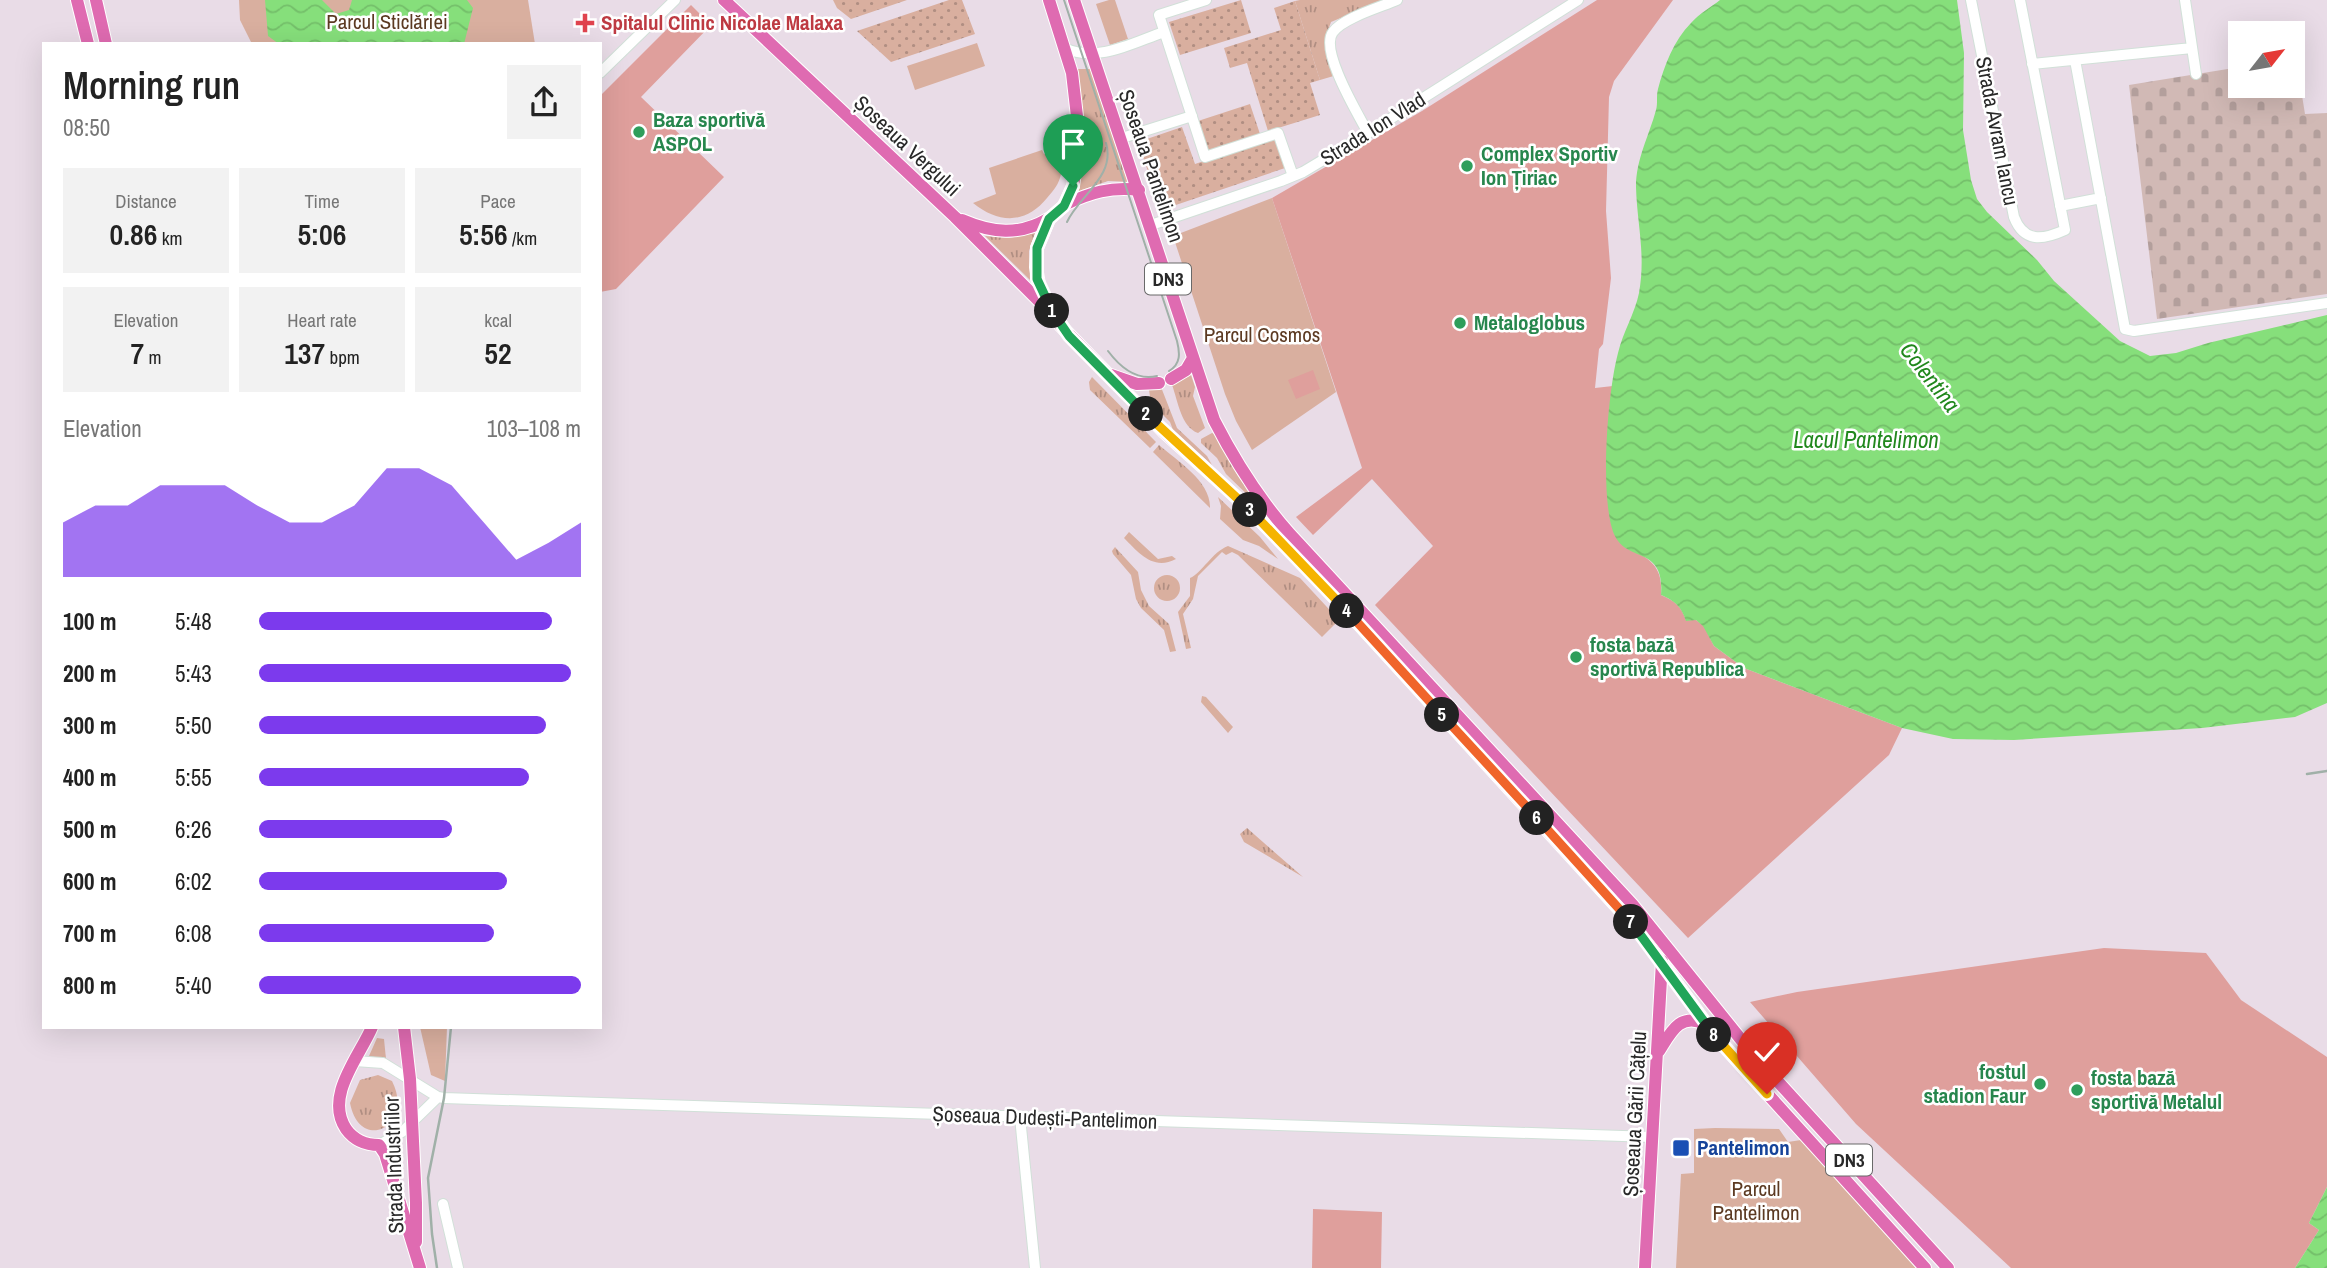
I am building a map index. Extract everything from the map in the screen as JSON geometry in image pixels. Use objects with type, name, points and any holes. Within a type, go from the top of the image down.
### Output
[{"type":"main road","points":[[77,0],[88,42]]},
{"type":"main road","points":[[96,0],[106,42]]},
{"type":"main road","name":"Șoseaua Vergului","points":[[723,0],[955,217],[1060,325]]},
{"type":"main road","points":[[1049,0],[1074,85],[1078,140],[1073,186],[1064,206]]},
{"type":"main road","name":"Șoseaua Pantelimon","points":[[1074,0],[1214,420],[1254,490],[1278,520],[1660,936],[1751,1052],[1948,1268]]},
{"type":"main road","points":[[1064,206],[1098,192],[1124,188],[1139,190]]},
{"type":"main road","name":"DN3","points":[[1064,206],[1049,219],[1037,248],[1037,279],[1047,304],[1060,325],[1164,432],[1245,505],[1306,566],[1601,889],[1662,962],[1706,1025],[1925,1268]]},
{"type":"main road","points":[[955,217],[986,229],[1010,232],[1031,228],[1049,219]]},
{"type":"main road","points":[[1104,372],[1131,383],[1147,385],[1165,381],[1186,370],[1193,358]]},
{"type":"main road","name":"Șoseaua Gării Cățelu","points":[[1645,1268],[1662,962],[1660,936]]},
{"type":"main road","points":[[1662,962],[1681,964]]},
{"type":"main road","points":[[1657,1054],[1676,1027],[1684,1021],[1693,1019],[1706,1025]]},
{"type":"main road","points":[[355,1060],[371,1029]]},
{"type":"main road","name":"Strada Industriilor","points":[[404,1029],[410,1079],[416,1203],[415,1249]]},
{"type":"main road","name":"Strada Industriilor","points":[[355,1060],[340,1097],[342,1122],[348,1131],[362,1142],[379,1146],[390,1166],[398,1201],[420,1268]]},
{"type":"street","points":[[602,71],[675,0]]},
{"type":"street","points":[[1206,0],[1159,15],[1205,156],[1278,133],[1293,176]]},
{"type":"street","points":[[1368,133],[1329,49],[1330,38],[1335,29],[1345,23],[1397,0]]},
{"type":"street","name":"Strada Ion Vlad","points":[[1151,225],[1293,176],[1368,133],[1578,0]]},
{"type":"street","name":"Strada Avram Iancu","points":[[1971,0],[2017,225],[2023,232],[2036,238],[2048,237],[2065,230],[2020,0]]},
{"type":"street","points":[[2185,0],[2196,74]]},
{"type":"street","points":[[1064,48],[1093,54],[1104,53],[1164,32]]},
{"type":"street","points":[[2032,64],[2192,48]]},
{"type":"street","points":[[2075,60],[2125,329],[2134,331],[2327,303]]},
{"type":"street","points":[[1122,138],[1192,116]]},
{"type":"street","points":[[2060,206],[2101,198]]},
{"type":"street","points":[[355,1060],[383,1063],[438,1097],[391,1140],[379,1146]]},
{"type":"street","name":"Șoseaua Dudești-Pantelimon","points":[[438,1097],[1653,1138]]},
{"type":"street","points":[[1020,1117],[1035,1268]]},
{"type":"street","points":[[443,1203],[458,1268]]},
{"type":"green space","name":"Parcul Sticlăriei","points":[[239,0],[528,0],[535,42],[251,42],[240,20]]},
{"type":"green space","points":[[833,0],[907,0],[851,19],[837,8]]},
{"type":"green space","points":[[949,0],[962,0],[975,34],[891,62],[857,31]]},
{"type":"green space","points":[[1115,0],[1128,39],[1110,45],[1096,4]]},
{"type":"green space","points":[[1241,0],[1251,33],[1180,55],[1169,22]]},
{"type":"green space","points":[[1383,0],[1331,22],[1328,42],[1337,75],[1320,80],[1295,1]]},
{"type":"green space","points":[[1295,1],[1320,80],[1310,83],[1320,115],[1268,131],[1247,63],[1230,68],[1224,48],[1281,30],[1274,8]]},
{"type":"green space","points":[[977,43],[985,66],[915,90],[907,66]]},
{"type":"green space","points":[[1077,69],[1091,69],[1117,146],[1133,182],[1108,181],[1076,192]]},
{"type":"green space","points":[[2228,69],[2228,98],[2302,98],[2305,114],[2327,113],[2327,294],[2157,319],[2129,85]]},
{"type":"green space","points":[[1250,104],[1260,134],[1207,151],[1198,121]]},
{"type":"green space","points":[[1182,127],[1195,164],[1275,137],[1285,168],[1161,210],[1138,142]]},
{"type":"green space","points":[[1042,150],[1057,161],[1061,174],[1056,187],[1039,207],[1021,217],[1002,218],[973,203],[996,194],[989,168]]},
{"type":"green space","name":"Parcul Cosmos","points":[[1272,198],[1336,392],[1252,450],[1225,394],[1173,236]]},
{"type":"green space","points":[[1035,233],[1029,251],[1030,280],[985,236],[1009,238]]},
{"type":"green space","points":[[1191,375],[1195,387],[1193,396],[1205,428],[1198,433],[1192,430],[1184,419],[1172,385]]},
{"type":"green space","points":[[1092,377],[1156,442],[1150,448],[1090,390],[1089,382]]},
{"type":"green space","points":[[1161,387],[1177,428],[1207,456],[1212,465],[1173,430],[1170,422],[1151,403],[1149,390]]},
{"type":"green space","points":[[1212,433],[1260,507],[1226,474],[1217,458],[1201,443],[1201,439]]},
{"type":"green space","points":[[1159,445],[1199,480],[1209,498],[1210,508],[1153,452]]},
{"type":"green space","points":[[1218,497],[1260,537],[1278,559],[1259,546],[1243,540],[1220,519],[1221,506]]},
{"type":"green space","points":[[1129,532],[1158,559],[1172,556],[1176,559],[1160,563],[1147,559],[1124,538]]},
{"type":"green space","points":[[1228,546],[1300,578],[1339,620],[1322,637],[1238,555],[1232,552],[1226,555],[1222,552],[1198,576],[1193,599],[1183,614],[1191,648],[1186,649],[1178,612],[1190,596],[1190,578]]},
{"type":"green space","points":[[1115,547],[1138,572],[1141,590],[1149,606],[1169,624],[1176,651],[1170,652],[1164,630],[1141,608],[1136,599],[1131,575],[1113,554]]},
{"type":"green space","points":[[1167,575],[1177,578],[1180,588],[1177,598],[1167,601],[1157,598],[1154,588],[1157,578]]},
{"type":"green space","points":[[1202,696],[1206,697],[1233,727],[1228,733],[1201,702]]},
{"type":"green space","points":[[1247,828],[1303,877],[1244,842],[1240,834]]},
{"type":"green space","points":[[420,1029],[447,1029],[445,1081],[431,1075]]},
{"type":"green space","points":[[377,1038],[384,1039],[386,1059],[369,1056]]},
{"type":"green space","points":[[378,1075],[392,1081],[397,1097],[397,1111],[383,1128],[374,1130],[364,1127],[356,1119],[350,1103],[360,1080]]},
{"type":"green space","name":"Parcul Pantelimon","points":[[1694,1129],[1779,1129],[1788,1142],[1801,1140],[1916,1268],[1676,1268],[1681,1174],[1694,1173]]},
{"type":"shaded area","points":[[1597,0],[1673,0],[1614,81],[1609,97],[1606,211],[1611,278],[1595,388],[1613,386],[1607,456],[1628,548],[1644,556],[1658,571],[1661,595],[1677,604],[1686,620],[1696,620],[1704,626],[1714,646],[1744,668],[1902,728],[1889,755],[1688,938],[1375,605],[1433,546],[1372,479],[1313,535],[1296,517],[1362,468],[1272,198],[1422,111]]},
{"type":"shaded area","name":"Baza sportivă ASPOL","points":[[691,5],[711,25],[641,97],[724,177],[616,289],[602,292],[602,94]]},
{"type":"shaded area","points":[[1313,370],[1320,389],[1296,399],[1288,380]]},
{"type":"shaded area","name":"fosta bază sportivă Metalul","points":[[2104,948],[2206,953],[2241,1000],[2327,1057],[2327,1187],[2309,1223],[2319,1230],[2295,1268],[2011,1268],[1856,1124],[1750,1002],[1797,992]]},
{"type":"shaded area","points":[[1313,1209],[1382,1212],[1381,1268],[1312,1268]]},
{"type":"water","name":"Parcul Sticlăriei","points":[[265,0],[322,0],[336,14],[349,10],[352,0],[467,0],[473,8],[464,42],[276,42],[268,36]]},
{"type":"water","name":"Lacul Pantelimon","points":[[1720,0],[1957,0],[1964,53],[1963,130],[1971,180],[1977,199],[2054,281],[2120,341],[2150,356],[2176,353],[2327,315],[2327,703],[2295,717],[2202,728],[2014,740],[1953,739],[1902,728],[1744,668],[1714,646],[1703,626],[1696,620],[1686,621],[1677,605],[1661,595],[1658,569],[1652,562],[1622,545],[1612,527],[1606,471],[1609,408],[1618,353],[1639,293],[1641,252],[1636,187],[1640,157],[1656,110],[1658,89],[1667,62],[1680,37],[1694,20]]},
{"type":"water","points":[[2327,1187],[2327,1268],[2295,1268],[2319,1230],[2309,1223]]},
{"type":"tram line","points":[[1064,0],[1177,341],[1179,358],[1169,371]]},
{"type":"tram line","points":[[1067,222],[1106,166],[1106,143]]},
{"type":"tram line","points":[[1108,351],[1135,375],[1157,376]]},
{"type":"railway","points":[[2307,774],[2327,771]]},
{"type":"railway","points":[[437,1268],[428,1178],[444,1098],[451,1029]]},
{"type":"place","name":"Spitalul Clinic Nicolae Malaxa","points":[[585,23]]},
{"type":"place","name":"Baza sportivă ASPOL","points":[[639,132]]},
{"type":"place","name":"Complex Sportiv Ion Țiriac","points":[[1467,166]]},
{"type":"place","name":"Metaloglobus","points":[[1460,323]]},
{"type":"place","name":"fosta bază sportivă Republica","points":[[1576,657]]},
{"type":"place","name":"fostul stadion Faur","points":[[2040,1084]]},
{"type":"place","name":"fosta bază sportivă Metalul","points":[[2077,1090]]},
{"type":"place","name":"Pantelimon","points":[[1681,1148]]},
{"type":"route","points":[[1073,186],[1064,206],[1049,219],[1037,248],[1036,267],[1040,290],[1060,325],[1164,432],[1293,552],[1637,930],[1706,1025],[1767,1094]]},
{"type":"water label","name":"Colentina","points":[[1930,377]]}]
